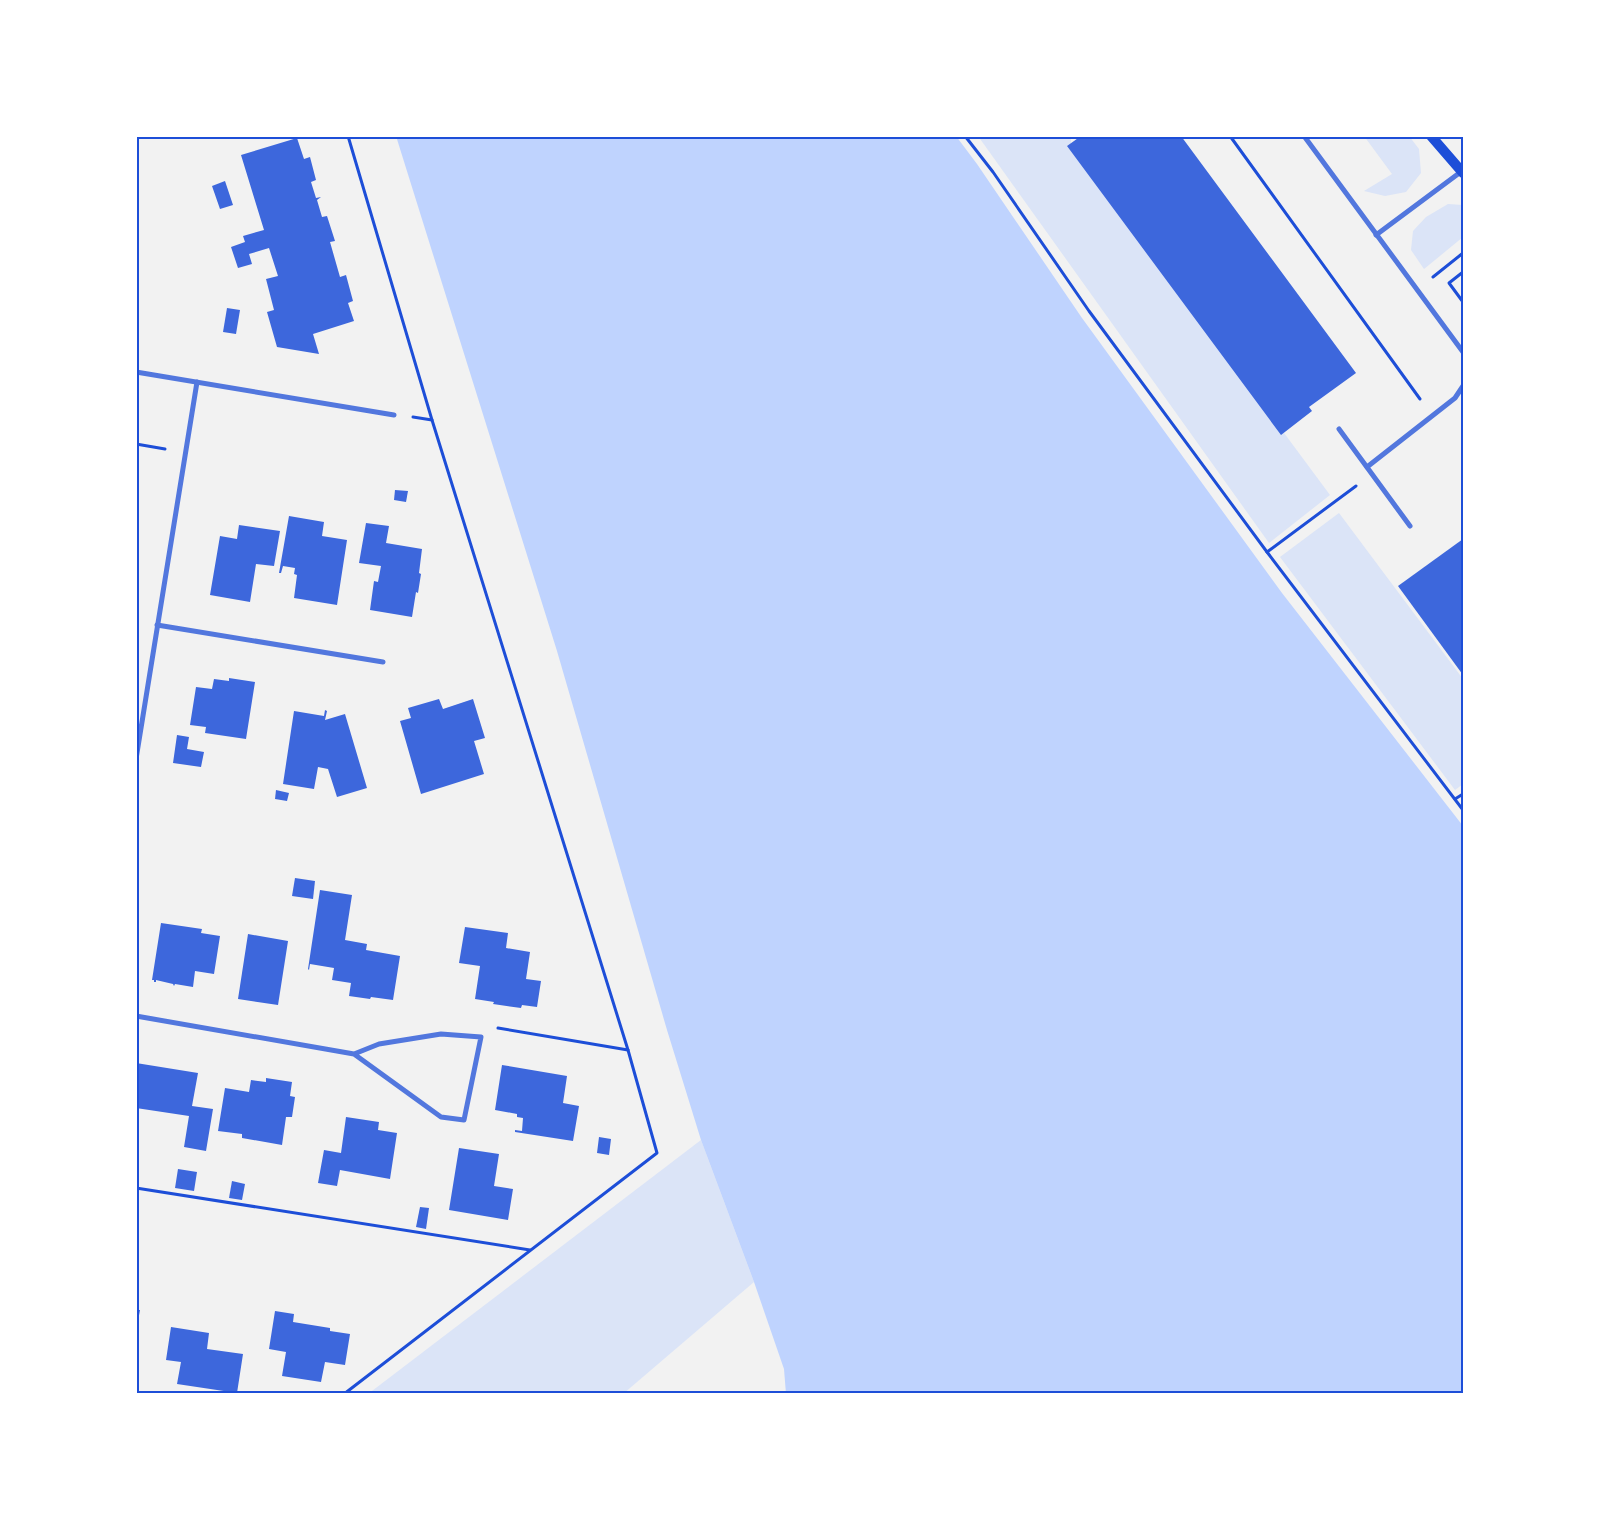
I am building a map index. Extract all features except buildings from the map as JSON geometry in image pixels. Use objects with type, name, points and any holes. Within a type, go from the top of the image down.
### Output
[{"type":"main road","points":[[1431,136],[1462,171]]},
{"type":"street","points":[[1304,136],[1463,352]]},
{"type":"street","points":[[1376,235],[1462,171]]},
{"type":"street","points":[[136,372],[394,415]]},
{"type":"street","points":[[136,759],[197,382]]},
{"type":"street","points":[[1367,467],[1455,398],[1463,386]]},
{"type":"street","points":[[1339,429],[1410,526]]},
{"type":"street","points":[[158,625],[383,662]]},
{"type":"street","points":[[136,1016],[354,1054],[441,1117],[464,1120],[480,1037],[441,1034],[379,1044],[354,1054]]},
{"type":"path","points":[[344,1394],[657,1153],[628,1050],[432,420],[348,136]]},
{"type":"path","points":[[965,136],[993,172],[1090,312],[1267,552],[1463,810]]},
{"type":"path","points":[[1230,136],[1432,416]]},
{"type":"path","points":[[1417,290],[1463,253]]},
{"type":"path","points":[[1463,272],[1449,283],[1463,302]]},
{"type":"path","points":[[136,444],[186,452]]},
{"type":"path","points":[[1267,552],[1373,475]]},
{"type":"path","points":[[1455,799],[1463,794]]},
{"type":"path","points":[[480,1037],[484,1025],[628,1050]]},
{"type":"path","points":[[136,1188],[530,1250]]},
{"type":"shaded area","points":[[978,136],[1071,136],[1071,145],[1330,495],[1269,543]]},
{"type":"shaded area","points":[[1364,136],[1409,136],[1419,149],[1421,173],[1406,192],[1385,196],[1364,191],[1392,174]]},
{"type":"shaded area","points":[[1448,204],[1463,205],[1463,237],[1424,269],[1411,250],[1413,231],[1426,217]]},
{"type":"shaded area","points":[[1339,513],[1463,679],[1463,784],[1455,790],[1280,557]]},
{"type":"shaded area","points":[[701,1140],[754,1282],[623,1394],[368,1394]]},
{"type":"water","points":[[396,136],[956,136],[1082,318],[1282,593],[1463,826],[1463,1394],[786,1394],[784,1369],[701,1140],[667,1030],[557,651]]}]
